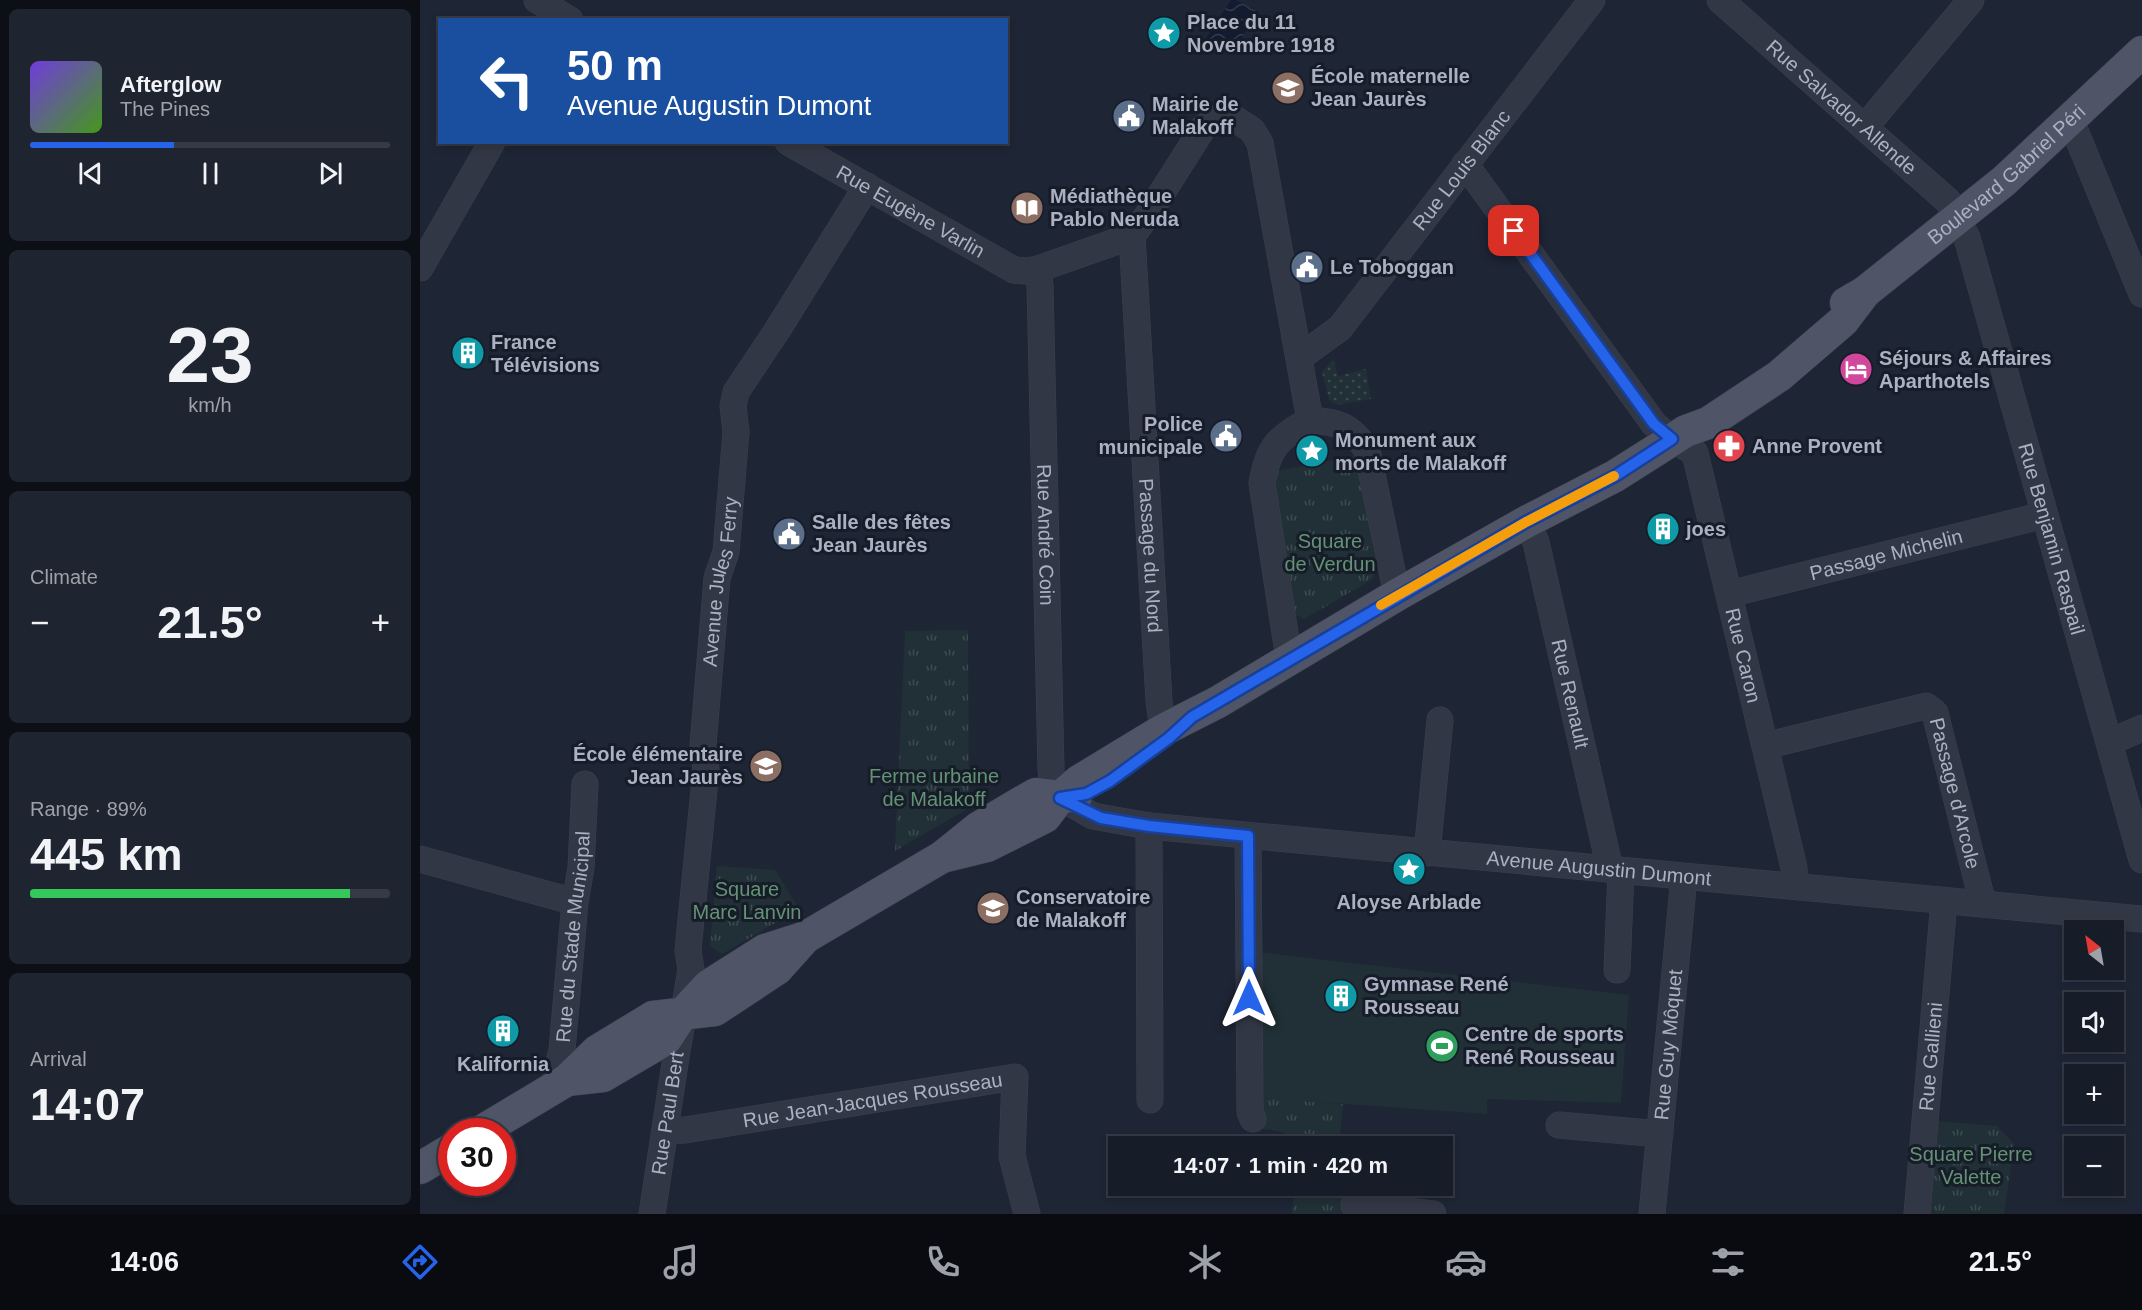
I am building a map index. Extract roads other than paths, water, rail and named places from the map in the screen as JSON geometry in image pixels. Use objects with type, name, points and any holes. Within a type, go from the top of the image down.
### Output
[{"type":"main road","name":"Boulevard Gabriel Péri","points":[[1060,798],[1079,781],[1163,730],[1192,717],[1526,522],[1615,476],[1679,435],[1696,415],[1832,311],[1865,292],[2004,181],[2142,52]]},
{"type":"main road","points":[[504,1118],[560,1084],[597,1051],[653,1017],[683,1013],[716,980],[765,950],[806,937],[942,857],[978,828],[1036,794],[1060,798],[1086,794],[1110,781],[1169,738],[1192,717]]},
{"type":"main road","points":[[420,1168],[438,1157]]},
{"type":"street","points":[[537,0],[567,14]]},
{"type":"street","name":"Rue Louis Blanc","points":[[1299,358],[1340,328],[1592,0]]},
{"type":"street","name":"Rue Salvador Allende","points":[[1720,0],[1948,201],[1958,219]]},
{"type":"street","points":[[1865,127],[1971,0]]},
{"type":"street","points":[[1038,269],[1132,236],[1203,128],[1218,118],[1236,119],[1252,130],[1260,142],[1310,420]]},
{"type":"street","points":[[2071,120],[2142,294]]},
{"type":"street","points":[[420,268],[491,144]]},
{"type":"street","name":"Rue Eugène Varlin","points":[[792,144],[1014,270],[1038,269]]},
{"type":"street","name":"Rue Caron","points":[[1465,164],[1654,424],[1679,435],[1695,453],[1794,868],[1795,886]]},
{"type":"street","name":"Avenue Jules Ferry","points":[[683,1013],[691,970],[688,951],[706,770],[703,745],[717,578],[726,552],[736,432],[733,406],[736,392],[867,186]]},
{"type":"street","name":"Rue Benjamin Raspail","points":[[1958,219],[1967,238],[2103,724],[2140,845]]},
{"type":"street","name":"Passage du Nord","points":[[1132,236],[1158,690],[1163,730]]},
{"type":"street","name":"Rue André Coin","points":[[1038,269],[1052,780],[1060,798]]},
{"type":"street","points":[[1289,659],[1262,483],[1265,463],[1273,447],[1294,429],[1310,420],[1341,425],[1356,434],[1367,450],[1397,596]]},
{"type":"street","name":"Passage Michelin","points":[[1729,594],[2044,515]]},
{"type":"street","name":"Rue Renault","points":[[1526,522],[1536,542],[1615,870],[1617,970]]},
{"type":"street","name":"Passage d'Arcole","points":[[1765,746],[1926,706],[1935,713],[1983,904]]},
{"type":"street","points":[[1427,853],[1440,720]]},
{"type":"street","points":[[2110,742],[2142,728]]},
{"type":"street","name":"Rue du Stade Municipal","points":[[560,1084],[575,902],[580,868],[585,784]]},
{"type":"street","name":"Avenue Augustin Dumont","points":[[1060,798],[1093,816],[1149,826],[2142,919]]},
{"type":"street","points":[[1149,826],[1150,1100]]},
{"type":"street","points":[[1248,836],[1250,1112],[1253,1119]]},
{"type":"street","points":[[420,859],[575,902]]},
{"type":"street","name":"Rue Guy Môquet","points":[[1652,1214],[1684,877]]},
{"type":"street","name":"Rue Gallieni","points":[[1917,1214],[1944,901]]},
{"type":"street","name":"Rue Paul Bert","points":[[652,1214],[683,1013]]},
{"type":"street","name":"Rue Jean-Jacques Rousseau","points":[[665,1131],[685,1130],[1015,1077],[1012,1156],[1027,1214]]},
{"type":"street","points":[[1559,1125],[1660,1134]]},
{"type":"street","points":[[1354,1205],[1433,1214]]},
{"type":"water","points":[[1231,0],[1236,0],[1258,12],[1232,53],[1206,38]]},
{"type":"place","name":"Place du 11 Novembre 1918","points":[[1164,33]]},
{"type":"place","name":"École maternelle Jean Jaurès","points":[[1288,88]]},
{"type":"place","name":"Mairie de Malakoff","points":[[1129,116]]},
{"type":"place","name":"Médiathèque Pablo Neruda","points":[[1027,208]]},
{"type":"place","name":"Le Toboggan","points":[[1307,267]]},
{"type":"place","name":"France Télévisions","points":[[468,353]]},
{"type":"place","name":"Séjours & Affaires Aparthotels","points":[[1856,369]]},
{"type":"place","name":"Police municipale","points":[[1226,436]]},
{"type":"place","name":"Anne Provent","points":[[1729,446]]},
{"type":"place","name":"Monument aux morts de Malakoff","points":[[1312,451]]},
{"type":"place","name":"joes","points":[[1663,529]]},
{"type":"place","name":"Salle des fêtes Jean Jaurès","points":[[789,534]]},
{"type":"place","name":"École élémentaire Jean Jaurès","points":[[766,766]]},
{"type":"place","name":"Aloyse Arblade","points":[[1409,869]]},
{"type":"place","name":"Conservatoire de Malakoff","points":[[993,908]]},
{"type":"place","name":"Gymnase René Rousseau","points":[[1341,996]]},
{"type":"place","name":"Kalifornia","points":[[503,1031]]},
{"type":"place","name":"Centre de sports René Rousseau","points":[[1442,1046]]},
{"type":"park label","name":"Square de Verdun","points":[[1330,552]]},
{"type":"park label","name":"Ferme urbaine de Malakoff","points":[[934,788]]},
{"type":"park label","name":"Square Marc Lanvin","points":[[747,900]]},
{"type":"park label","name":"Square Pierre Valette","points":[[1971,1166]]}]
